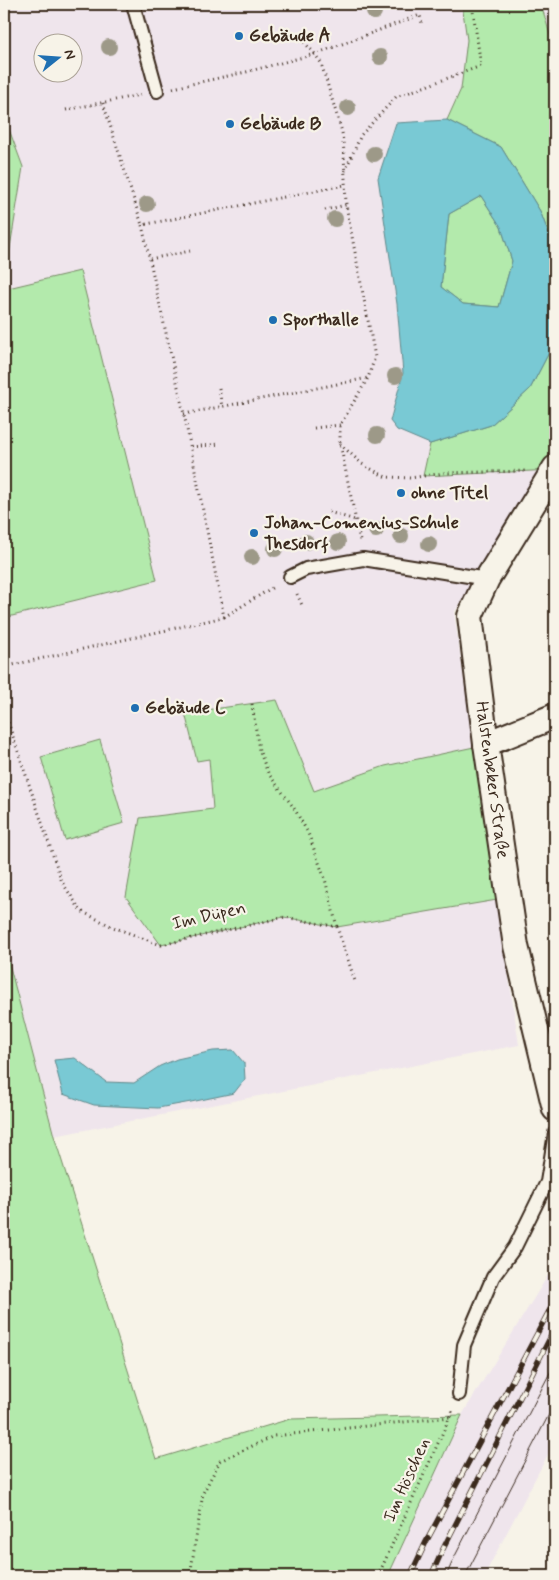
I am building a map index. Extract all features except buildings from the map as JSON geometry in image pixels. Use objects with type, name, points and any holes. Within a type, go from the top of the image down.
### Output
[{"type":"street","name":"Halstenbeker Straße","points":[[555,469],[487,579],[470,616],[486,744],[516,946],[555,1109]]},
{"type":"street","points":[[486,744],[555,716]]},
{"type":"lane","points":[[132,4],[157,91]]},
{"type":"lane","points":[[290,577],[306,569],[363,558],[487,579]]},
{"type":"lane","points":[[459,1394],[464,1346],[493,1277],[515,1246],[547,1182],[555,1134]]},
{"type":"path","points":[[345,172],[362,135],[396,97],[481,66],[472,4]]},
{"type":"path","points":[[66,110],[246,72],[315,54],[420,15],[422,24]]},
{"type":"path","points":[[304,42],[321,63],[342,132],[346,205],[375,357],[368,378],[340,425],[340,443],[363,558]]},
{"type":"path","points":[[103,103],[142,224],[191,447],[224,617]]},
{"type":"path","points":[[142,224],[345,185]]},
{"type":"path","points":[[325,210],[346,205]]},
{"type":"path","points":[[150,258],[190,251]]},
{"type":"path","points":[[184,414],[368,378]]},
{"type":"path","points":[[219,388],[222,407]]},
{"type":"path","points":[[314,428],[340,425]]},
{"type":"path","points":[[340,443],[362,464],[386,477],[410,478],[444,473],[555,469]]},
{"type":"path","points":[[191,447],[220,444]]},
{"type":"path","points":[[329,512],[356,520]]},
{"type":"path","points":[[4,668],[224,617],[290,577]]},
{"type":"path","name":"Im Düpen","points":[[4,703],[6,716],[62,882],[81,911],[113,927],[161,945],[284,917],[337,927]]},
{"type":"path","points":[[252,704],[259,750],[268,773],[278,784],[308,833],[325,879],[337,927],[355,981]]},
{"type":"path","name":"Im Höschen","points":[[378,1576],[459,1394]]},
{"type":"path","points":[[190,1576],[203,1493],[220,1461],[274,1436],[450,1417]]},
{"type":"shaded area","name":"Johan-Comenius-Schule Thesdorf","points":[[4,4],[555,4],[555,454],[454,613],[519,1045],[54,1136],[4,944],[4,255],[9,253],[23,167],[4,116]]},
{"type":"shaded area","points":[[555,1264],[555,1441],[484,1576],[388,1576],[462,1415]]},
{"type":"green space","points":[[462,4],[541,4],[555,52],[555,250],[540,211],[501,147],[447,120],[461,89],[467,40]]},
{"type":"green space","points":[[4,116],[23,167],[9,254],[4,255]]},
{"type":"green space","points":[[481,196],[501,227],[512,261],[499,307],[463,304],[441,287],[449,214]]},
{"type":"green space","points":[[80,271],[157,580],[4,618],[4,289]]},
{"type":"green space","points":[[555,341],[554,470],[423,476],[430,444],[491,425],[530,389]]},
{"type":"green space","points":[[277,700],[314,791],[385,766],[474,747],[497,900],[337,927],[284,917],[161,945],[126,897],[140,818],[213,809],[209,759],[197,761],[185,713]]},
{"type":"green space","points":[[100,740],[124,823],[65,840],[41,757]]},
{"type":"green space","points":[[4,944],[54,1136],[156,1459],[290,1419],[462,1415],[388,1576],[4,1576]]},
{"type":"water","points":[[447,120],[501,147],[540,211],[555,250],[555,341],[530,389],[491,425],[430,444],[397,430],[390,421],[403,373],[397,304],[378,178],[396,123]],"holes":[[[481,196],[501,227],[512,261],[499,307],[463,304],[441,287],[449,214]]]},
{"type":"water","points":[[233,1050],[244,1063],[245,1079],[234,1093],[158,1108],[94,1105],[63,1094],[54,1060],[75,1058],[106,1082],[134,1083],[160,1066],[177,1059],[213,1051]]},
{"type":"tram line","points":[[446,1576],[555,1363]]},
{"type":"tram line","points":[[465,1576],[555,1403]]},
{"type":"railway","points":[[410,1576],[426,1542],[555,1300]]},
{"type":"railway","points":[[431,1576],[555,1328]]},
{"type":"place","name":"Gebäude A","points":[[239,36]]},
{"type":"place","name":"Gebäude B","points":[[230,124]]},
{"type":"place","name":"Sporthalle","points":[[273,320]]},
{"type":"place","name":"ohne Titel","points":[[401,493]]},
{"type":"place","name":"Johan-Comenius-Schule Thesdorf","points":[[254,533]]},
{"type":"place","name":"Gebäude C","points":[[135,708]]}]
